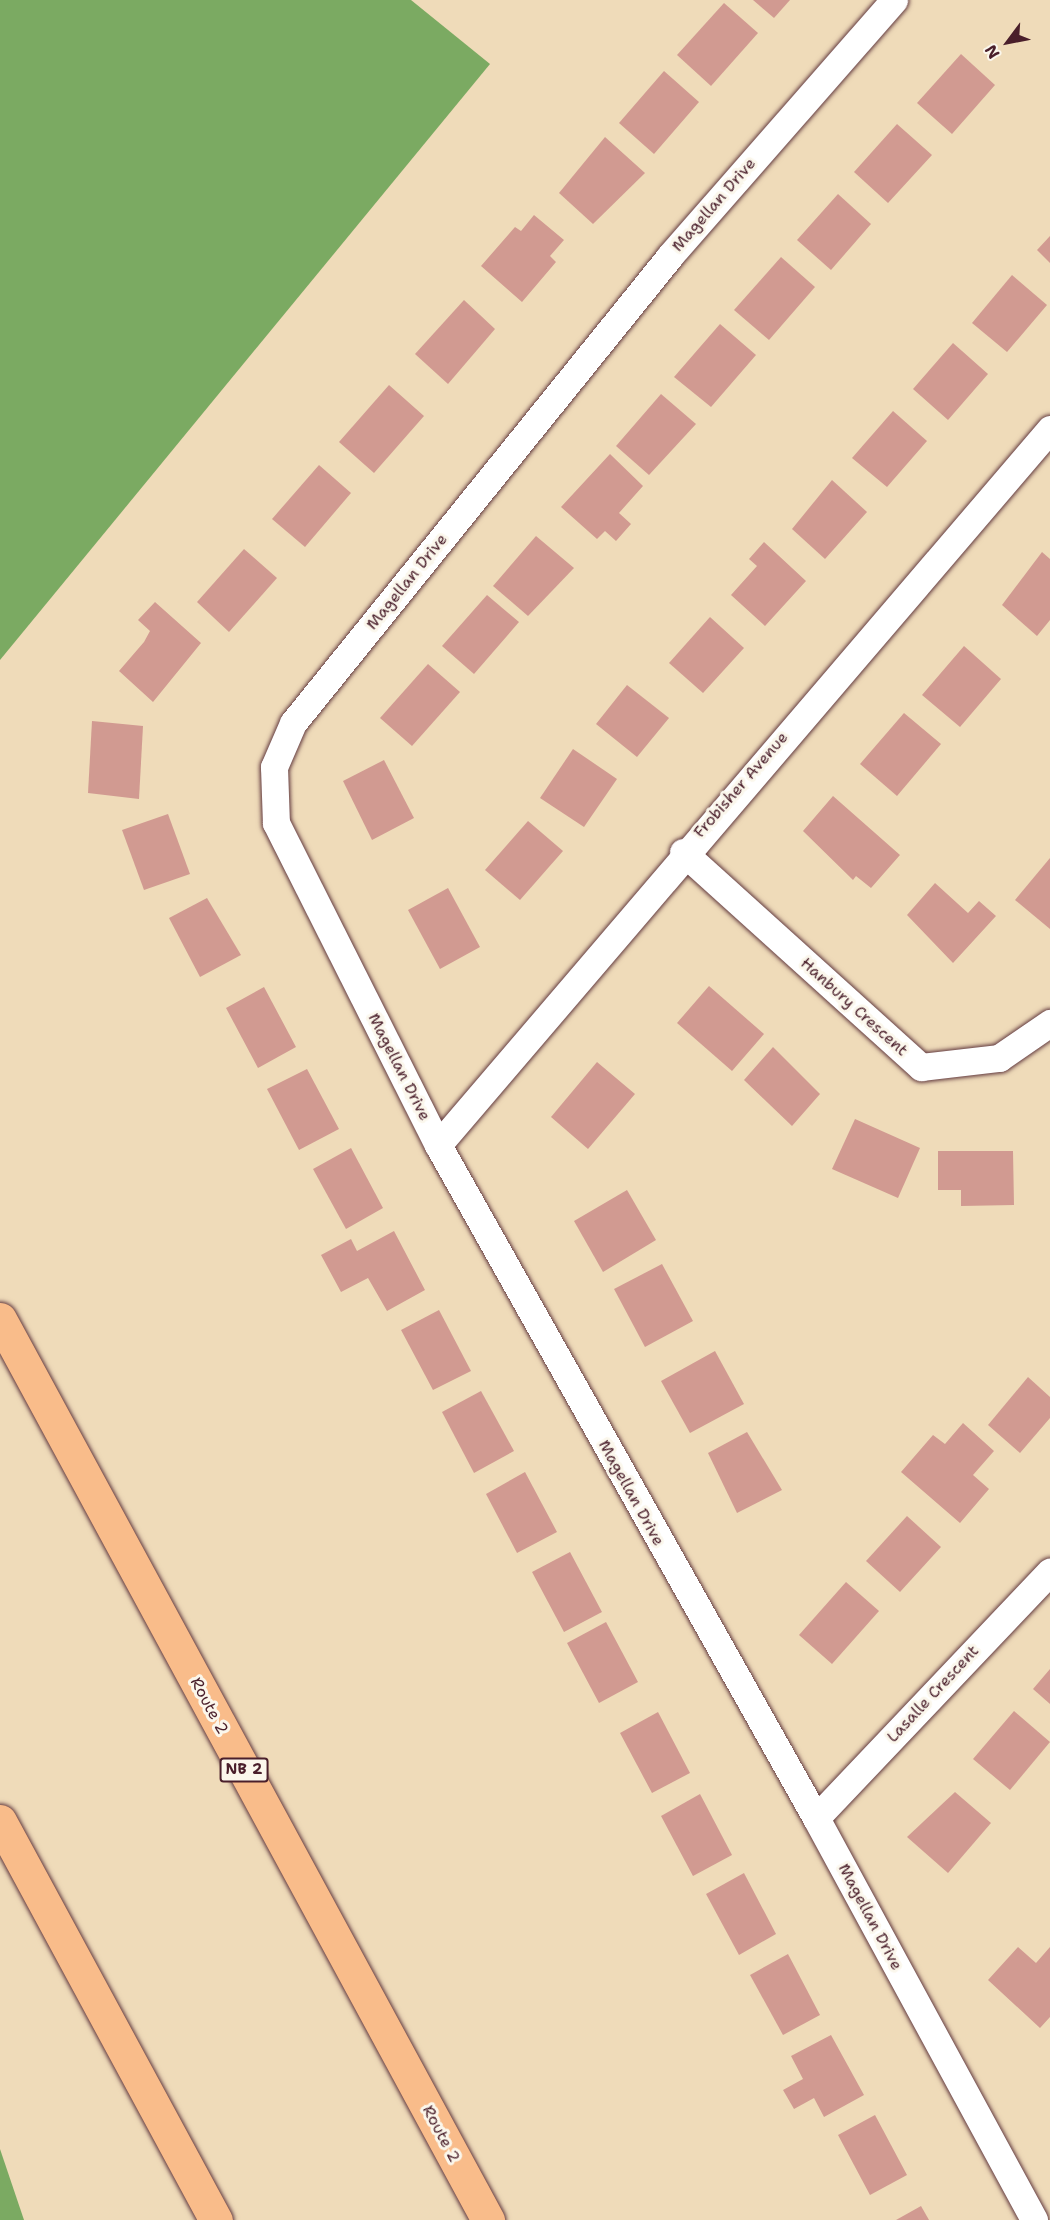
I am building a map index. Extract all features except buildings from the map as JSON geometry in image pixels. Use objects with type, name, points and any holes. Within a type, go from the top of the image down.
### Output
[{"type":"highway","name":"Route 2","points":[[0,1319],[488,2220]]},
{"type":"highway","points":[[0,1821],[216,2220]]},
{"type":"street","name":"Magellan Drive","points":[[894,0],[648,283],[293,723],[274,767],[276,824],[438,1145],[816,1818],[1034,2220]]},
{"type":"street","name":"Frobisher Avenue","points":[[438,1145],[683,852],[1050,429]]},
{"type":"street","name":"Hanbury Crescent","points":[[683,852],[921,1068],[999,1058],[1050,1023]]},
{"type":"street","name":"Lasalle Crescent","points":[[816,1818],[1050,1571]]},
{"type":"green space","points":[[0,0],[411,0],[490,64],[0,660]]},
{"type":"green space","points":[[0,2149],[24,2220],[0,2220]]}]
